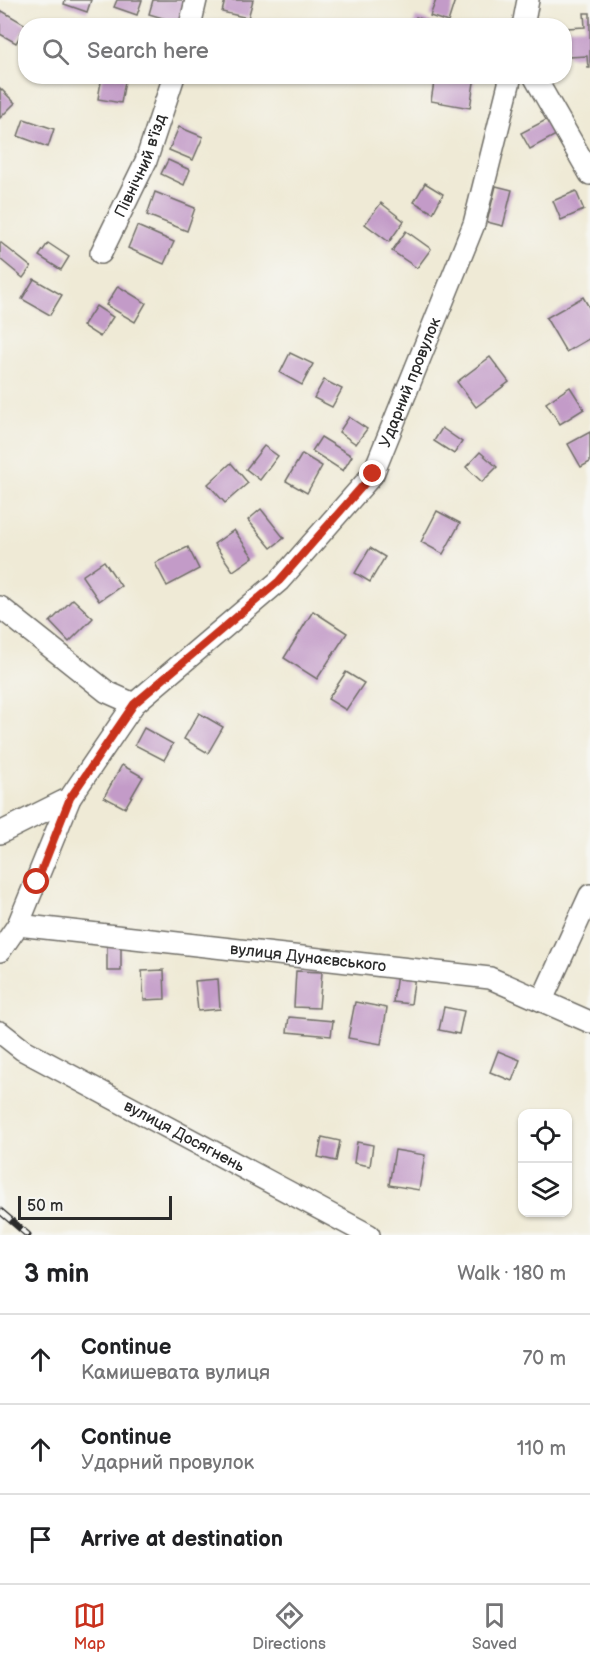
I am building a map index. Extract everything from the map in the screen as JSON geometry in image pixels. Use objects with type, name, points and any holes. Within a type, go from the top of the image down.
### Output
[{"type":"street","points":[[192,18],[196,0]]},
{"type":"street","points":[[525,18],[528,0]]},
{"type":"street","name":"Північний в'їзд","points":[[101,253],[146,161],[171,84]]},
{"type":"street","name":"Ударний провулок","points":[[0,951],[18,925],[70,798],[134,704],[279,581],[373,474],[474,224],[509,84]]},
{"type":"street","points":[[539,84],[590,174]]},
{"type":"street","points":[[0,607],[107,692],[134,704]]},
{"type":"street","points":[[0,833],[70,798]]},
{"type":"street","points":[[542,1000],[590,895]]},
{"type":"street","name":"вулиця Дунаєвського","points":[[18,925],[490,978],[590,1022]]},
{"type":"street","name":"вулиця Досягнень","points":[[0,1032],[22,1050],[369,1235]]},
{"type":"building","points":[[65,0],[91,0],[87,12],[64,4]]},
{"type":"building","points":[[117,0],[142,0],[137,15],[114,7]]},
{"type":"building","points":[[153,0],[190,0],[185,18],[163,18],[149,14]]},
{"type":"building","points":[[225,0],[253,0],[248,18],[222,12]]},
{"type":"building","points":[[436,0],[455,0],[449,18],[430,16]]},
{"type":"building","points":[[2,11],[18,20],[16,43],[0,34]]},
{"type":"building","points":[[584,13],[590,13],[590,68],[588,68],[587,56],[572,57],[572,28],[585,27]]},
{"type":"building","points":[[101,84],[125,84],[121,103],[98,99]]},
{"type":"building","points":[[434,84],[474,84],[470,108],[431,101]]},
{"type":"building","points":[[0,88],[15,103],[0,118]]},
{"type":"building","points":[[24,119],[54,129],[48,147],[18,136]]},
{"type":"building","points":[[548,119],[556,135],[530,149],[521,133]]},
{"type":"building","points":[[179,127],[203,137],[193,160],[169,150]]},
{"type":"building","points":[[168,160],[190,170],[184,185],[161,174]]},
{"type":"building","points":[[425,183],[443,194],[433,213],[414,202]]},
{"type":"building","points":[[496,186],[512,190],[503,226],[487,222]]},
{"type":"building","points":[[576,191],[584,210],[561,220],[553,201]]},
{"type":"building","points":[[155,192],[195,208],[187,231],[147,215]]},
{"type":"building","points":[[381,203],[404,221],[389,242],[365,224]]},
{"type":"building","points":[[137,226],[174,242],[164,264],[128,248]]},
{"type":"building","points":[[406,231],[431,249],[417,268],[392,251]]},
{"type":"building","points":[[0,242],[31,267],[23,278],[0,259]]},
{"type":"building","points":[[48,243],[69,257],[61,270],[39,256]]},
{"type":"building","points":[[34,279],[62,295],[50,315],[22,299]]},
{"type":"building","points":[[118,286],[146,303],[135,322],[106,305]]},
{"type":"building","points":[[583,297],[590,309],[590,338],[566,352],[546,318]]},
{"type":"building","points":[[96,306],[113,317],[100,337],[83,326]]},
{"type":"building","points":[[290,353],[313,364],[302,385],[280,373]]},
{"type":"building","points":[[490,357],[509,382],[476,407],[457,382]]},
{"type":"building","points":[[324,380],[342,389],[332,407],[314,398]]},
{"type":"building","points":[[570,387],[584,409],[560,424],[546,403]]},
{"type":"building","points":[[349,417],[367,429],[356,444],[339,432]]},
{"type":"building","points":[[442,428],[462,442],[454,454],[434,441]]},
{"type":"building","points":[[590,432],[590,462],[581,467],[568,444]]},
{"type":"building","points":[[321,437],[352,456],[343,471],[312,451]]},
{"type":"building","points":[[264,446],[278,456],[260,480],[246,469]]},
{"type":"building","points":[[480,452],[497,467],[482,482],[466,467]]},
{"type":"building","points":[[302,454],[322,466],[307,493],[286,481]]},
{"type":"building","points":[[231,463],[248,483],[225,503],[208,484]]},
{"type":"building","points":[[261,509],[284,538],[271,548],[248,520]]},
{"type":"building","points":[[437,511],[460,523],[443,554],[421,542]]},
{"type":"building","points":[[234,530],[253,557],[233,571],[214,544]]},
{"type":"building","points":[[188,547],[199,569],[167,586],[155,563]]},
{"type":"building","points":[[370,548],[385,557],[370,582],[355,573]]},
{"type":"building","points":[[104,561],[121,586],[99,601],[82,576]]},
{"type":"building","points":[[73,599],[93,618],[69,642],[50,622]]},
{"type":"building","points":[[313,611],[347,633],[317,679],[284,658]]},
{"type":"building","points":[[346,672],[364,683],[346,710],[328,699]]},
{"type":"building","points":[[199,713],[223,727],[208,753],[184,739]]},
{"type":"building","points":[[144,728],[173,744],[164,760],[135,745]]},
{"type":"building","points":[[122,765],[143,777],[125,808],[104,797]]},
{"type":"building","points":[[107,945],[121,945],[121,971],[107,971]]},
{"type":"building","points":[[164,970],[165,999],[144,1000],[142,971]]},
{"type":"building","points":[[296,971],[322,972],[319,1008],[294,1007]]},
{"type":"building","points":[[397,974],[415,976],[411,1004],[393,1002]]},
{"type":"building","points":[[218,979],[220,1009],[198,1011],[195,981]]},
{"type":"building","points":[[355,1002],[387,1008],[381,1044],[348,1038]]},
{"type":"building","points":[[444,1007],[464,1011],[459,1034],[439,1030]]},
{"type":"building","points":[[289,1017],[333,1021],[331,1036],[287,1032]]},
{"type":"building","points":[[498,1051],[520,1060],[512,1081],[490,1072]]},
{"type":"building","points":[[322,1137],[340,1141],[336,1161],[318,1157]]},
{"type":"building","points":[[357,1142],[373,1145],[370,1166],[354,1163]]},
{"type":"building","points":[[395,1150],[425,1155],[419,1190],[389,1185]]},
{"type":"railway","points":[[0,1211],[28,1235]]},
{"type":"route","points":[[37,882],[70,798],[134,704],[279,581],[373,474]]}]
